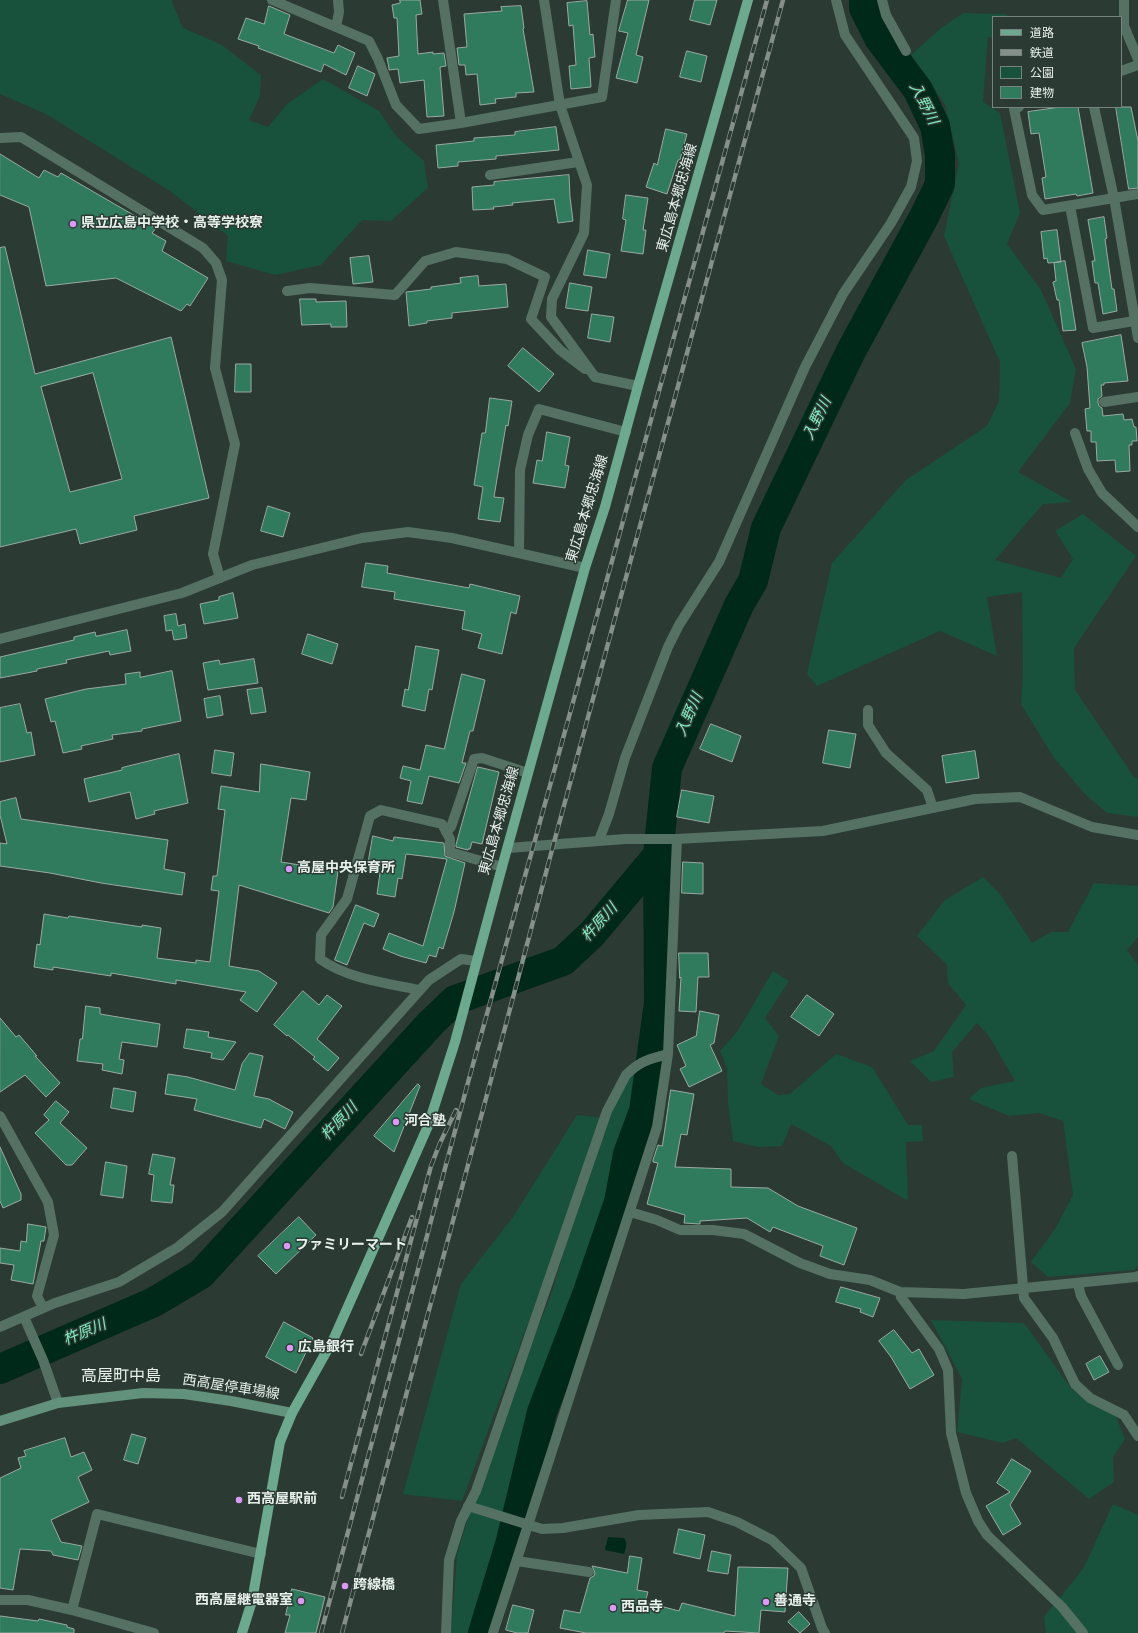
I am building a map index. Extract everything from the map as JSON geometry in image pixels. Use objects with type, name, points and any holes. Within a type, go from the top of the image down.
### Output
[{"type":"main road","name":"東広島本郷忠海線","points":[[242,1633],[252,1601],[280,1442],[292,1413],[334,1338],[425,1134],[455,1042],[585,568],[605,507],[748,0]]},
{"type":"main road","name":"西高屋停車場線","points":[[0,1421],[58,1403],[143,1393],[177,1394],[231,1400],[292,1413]]},
{"type":"street","points":[[272,0],[287,3],[368,41],[378,59],[396,105],[419,129],[461,123],[602,97],[616,0]]},
{"type":"street","points":[[336,26],[339,12],[338,0]]},
{"type":"street","points":[[443,0],[461,123]]},
{"type":"street","points":[[544,0],[560,105],[587,185],[584,233],[552,299],[551,317],[595,377]]},
{"type":"street","points":[[599,840],[609,814],[625,758],[668,647],[679,625],[719,562],[805,366],[843,294],[891,223],[911,187],[917,161],[914,138],[845,35],[836,0]]},
{"type":"street","points":[[882,0],[886,15],[906,51]]},
{"type":"street","points":[[1124,0],[1124,26],[1138,59]]},
{"type":"street","points":[[1122,71],[1138,65]]},
{"type":"street","points":[[1016,108],[1014,109],[1032,196],[1043,210],[1138,194]]},
{"type":"street","points":[[1094,108],[1114,198],[1138,338]]},
{"type":"street","points":[[0,138],[21,137],[203,248],[216,263],[222,280],[215,368],[234,444],[213,554],[220,578]]},
{"type":"street","points":[[490,175],[578,162]]},
{"type":"street","points":[[1070,206],[1092,328],[1134,321]]},
{"type":"street","points":[[287,291],[310,288],[395,295],[425,262],[456,252],[507,259],[545,277],[531,319],[560,350],[595,377],[638,386]]},
{"type":"street","points":[[560,350],[570,343]]},
{"type":"street","points":[[1104,402],[1138,396]]},
{"type":"street","points":[[519,552],[520,470],[528,435],[539,409],[626,432]]},
{"type":"street","points":[[1075,433],[1088,469],[1102,493],[1138,528]]},
{"type":"street","points":[[0,639],[182,593],[252,565],[362,538],[408,532],[452,538],[585,568]]},
{"type":"street","points":[[868,710],[868,725],[886,753],[928,790],[932,808]]},
{"type":"street","points":[[446,832],[451,827],[474,759],[482,758],[528,773]]},
{"type":"street","points":[[508,848],[599,840],[677,839],[823,831],[975,799],[1020,797],[1092,827],[1138,835]]},
{"type":"street","points":[[419,990],[367,980],[330,966],[320,959],[321,935],[347,899],[370,816],[380,810],[442,824],[450,839],[450,852],[502,867]]},
{"type":"street","points":[[493,1633],[517,1560],[524,1524],[657,1128],[665,1055],[677,839]]},
{"type":"street","points":[[0,1327],[26,1321],[43,1308],[119,1282],[178,1247],[222,1212],[429,980],[461,959],[476,961]]},
{"type":"street","points":[[446,1633],[449,1560],[461,1521],[476,1491],[607,1111],[626,1075],[638,1063],[665,1055]]},
{"type":"street","points":[[0,1116],[48,1202],[54,1235],[37,1296],[43,1308]]},
{"type":"street","points":[[1012,1156],[1024,1298],[1053,1338],[1075,1384],[1090,1398],[1124,1415],[1138,1436]]},
{"type":"street","points":[[630,1212],[657,1220],[680,1230],[713,1230],[744,1234],[800,1263],[830,1274],[870,1280],[900,1292],[964,1294],[1078,1284],[1138,1276]]},
{"type":"street","points":[[1078,1284],[1081,1296],[1118,1365]]},
{"type":"street","points":[[900,1292],[901,1297],[939,1349],[948,1370],[951,1433],[966,1493],[978,1521],[987,1535],[1062,1607],[1083,1633]]},
{"type":"street","points":[[26,1321],[43,1360],[58,1403]]},
{"type":"street","points":[[468,1506],[542,1529],[563,1528],[639,1515],[708,1512],[730,1520],[772,1540],[800,1568],[825,1633]]},
{"type":"street","points":[[72,1610],[97,1514],[261,1554]]},
{"type":"street","points":[[517,1560],[589,1572]]},
{"type":"street","points":[[0,1600],[28,1600],[72,1610],[154,1633]]},
{"type":"green space","points":[[0,0],[171,0],[183,28],[222,45],[261,75],[260,96],[249,120],[268,127],[287,104],[323,79],[379,111],[396,136],[424,161],[428,188],[391,221],[362,220],[321,265],[275,275],[226,261],[228,236],[170,191],[46,114],[0,94]]},
{"type":"green space","points":[[963,13],[1004,14],[1009,16],[992,16],[992,38],[988,37],[983,102],[1000,113],[1020,213],[1007,244],[1041,290],[1076,369],[1070,403],[1018,472],[1072,502],[1043,504],[995,560],[1061,578],[1073,559],[1055,531],[1083,514],[1136,556],[1074,648],[1075,690],[1134,777],[1138,779],[1138,817],[1107,813],[1086,795],[1054,758],[1021,704],[1023,673],[1022,592],[987,597],[997,656],[940,631],[817,686],[807,674],[832,563],[906,480],[987,426],[999,401],[1000,362],[944,236],[959,163],[945,104],[911,55],[941,28]]},
{"type":"green space","points":[[983,877],[1000,894],[1032,943],[1051,932],[1068,932],[1094,883],[1138,886],[1138,937],[1127,950],[1138,965],[1138,1266],[1134,1270],[1048,1277],[1031,1262],[1055,1229],[1073,1195],[1063,1121],[1039,1113],[1009,1116],[969,1099],[981,1088],[1015,1081],[989,1036],[977,1023],[952,1052],[954,1077],[931,1082],[910,1061],[934,1051],[966,1005],[948,983],[947,965],[917,936],[945,900]]},
{"type":"green space","points":[[773,971],[789,981],[765,1018],[779,1036],[761,1084],[778,1095],[790,1094],[836,1054],[872,1067],[908,1125],[922,1125],[923,1141],[906,1142],[908,1201],[843,1163],[831,1146],[791,1124],[782,1146],[758,1147],[733,1141],[728,1102],[727,1068],[720,1051],[737,1032]]},
{"type":"green space","points":[[628,1072],[643,1072],[586,1273],[539,1399],[484,1597],[472,1633],[451,1633],[457,1555],[464,1531],[487,1458],[552,1292],[600,1130],[462,1501],[403,1494],[461,1284],[513,1217],[577,1115],[605,1118]]},
{"type":"green space","points":[[931,1320],[1024,1323],[1071,1388],[1088,1402],[1116,1416],[1125,1439],[1113,1457],[1114,1482],[1089,1499],[1016,1438],[1003,1443],[957,1432],[962,1379]]},
{"type":"green space","points":[[1113,1504],[1138,1515],[1138,1633],[1046,1633],[1044,1617],[1083,1569]]},
{"type":"shaded area","points":[[608,1537],[624,1538],[626,1548],[624,1554],[605,1550]]},
{"type":"building","points":[[400,0],[420,0],[422,14],[416,15],[418,54],[433,52],[433,54],[444,53],[446,66],[440,67],[444,116],[427,117],[424,80],[400,83],[398,69],[389,70],[387,58],[399,56],[397,18],[394,18],[392,5],[400,3]]},
{"type":"building","points":[[628,0],[649,0],[636,55],[643,57],[637,83],[616,78],[628,33],[619,31]]},
{"type":"building","points":[[695,0],[717,0],[710,25],[690,20]]},
{"type":"building","points":[[587,1],[590,35],[593,34],[595,57],[589,58],[591,87],[571,89],[569,66],[576,65],[573,25],[569,26],[567,3]]},
{"type":"building","points":[[269,6],[290,15],[284,34],[334,53],[338,45],[355,53],[346,75],[324,64],[321,72],[258,48],[259,46],[238,39],[246,18],[264,24]]},
{"type":"building","points":[[521,6],[523,29],[534,92],[516,93],[516,97],[495,99],[496,103],[480,105],[477,74],[466,75],[465,65],[459,65],[457,48],[467,47],[464,14],[502,11],[501,7]]},
{"type":"building","points":[[687,51],[707,56],[701,82],[680,77]]},
{"type":"building","points":[[358,66],[375,74],[367,96],[349,88]]},
{"type":"building","points":[[1122,107],[1131,107],[1138,141],[1138,188],[1129,189],[1116,108]]},
{"type":"building","points":[[1054,108],[1078,108],[1093,193],[1045,199],[1042,178],[1046,177],[1039,133],[1031,134],[1028,112]]},
{"type":"building","points":[[556,127],[559,150],[496,156],[496,159],[458,162],[458,166],[438,168],[436,145],[474,141],[474,138],[515,135],[515,132]]},
{"type":"building","points":[[666,129],[687,134],[680,160],[678,160],[667,194],[646,187],[654,163],[657,165]]},
{"type":"building","name":"県立広島中学校・高等学校寮","points":[[0,154],[39,178],[44,170],[58,177],[61,173],[156,228],[152,233],[166,241],[162,251],[208,278],[190,306],[187,304],[181,311],[116,278],[46,286],[29,207],[0,195]]},
{"type":"building","points":[[569,175],[573,221],[558,223],[554,199],[512,203],[513,205],[493,207],[494,209],[473,210],[472,187],[494,185],[494,182]]},
{"type":"building","points":[[626,195],[648,198],[643,230],[646,230],[643,254],[621,251],[626,220],[623,219]]},
{"type":"building","points":[[1104,217],[1107,238],[1105,239],[1112,289],[1114,289],[1117,311],[1103,314],[1098,283],[1095,283],[1092,261],[1095,261],[1088,220]]},
{"type":"building","points":[[1057,230],[1061,262],[1048,263],[1047,258],[1044,259],[1041,232]]},
{"type":"building","points":[[5,247],[35,374],[171,337],[209,498],[134,516],[137,530],[80,544],[76,529],[0,547],[0,248]],"holes":[[[93,373],[122,479],[70,492],[41,387]]]},
{"type":"building","points":[[588,250],[610,254],[606,278],[584,275]]},
{"type":"building","points":[[369,256],[373,282],[353,284],[350,258]]},
{"type":"building","points":[[1065,261],[1076,330],[1063,331],[1059,300],[1057,300],[1053,282],[1056,281],[1054,263]]},
{"type":"building","points":[[478,276],[479,286],[506,284],[508,307],[452,313],[452,318],[427,321],[427,323],[409,326],[406,292],[461,283],[460,278]]},
{"type":"building","points":[[570,283],[592,287],[588,311],[566,308]]},
{"type":"building","points":[[300,299],[316,299],[316,302],[346,301],[347,327],[331,327],[331,324],[302,325]]},
{"type":"building","points":[[592,314],[614,317],[610,342],[588,338]]},
{"type":"building","points":[[1121,335],[1128,381],[1104,383],[1104,385],[1101,385],[1102,396],[1098,399],[1099,406],[1102,408],[1103,416],[1123,414],[1124,420],[1132,419],[1134,427],[1136,427],[1137,441],[1132,441],[1132,445],[1129,445],[1130,471],[1116,472],[1115,460],[1097,461],[1096,442],[1091,442],[1091,431],[1087,431],[1085,409],[1090,408],[1087,367],[1082,343]]},
{"type":"building","points":[[523,348],[554,374],[539,392],[508,366]]},
{"type":"building","points":[[236,364],[251,364],[251,392],[235,392]]},
{"type":"building","points":[[490,398],[512,401],[508,426],[506,425],[494,497],[504,498],[500,522],[478,519],[483,487],[474,485],[482,433],[485,433]]},
{"type":"building","points":[[547,432],[570,437],[565,465],[569,466],[565,488],[533,483],[537,460],[542,461]]},
{"type":"building","points":[[268,506],[290,513],[283,537],[261,531]]},
{"type":"building","points":[[366,563],[388,566],[387,573],[469,588],[470,584],[520,596],[516,614],[511,612],[502,654],[478,648],[482,634],[462,629],[465,611],[394,599],[395,592],[362,587]]},
{"type":"building","points":[[233,593],[238,618],[204,624],[200,604],[219,600],[219,597]]},
{"type":"building","points":[[176,614],[178,626],[185,624],[187,638],[174,640],[172,630],[166,631],[164,616]]},
{"type":"building","points":[[127,630],[131,651],[110,655],[109,651],[66,660],[67,663],[37,669],[37,671],[0,678],[0,657],[74,640],[74,637],[95,632],[96,636]]},
{"type":"building","points":[[308,634],[338,644],[332,664],[302,654]]},
{"type":"building","points":[[416,646],[439,650],[432,690],[429,689],[425,711],[402,706],[405,689],[408,690]]},
{"type":"building","points":[[254,659],[258,683],[208,690],[203,663],[219,660],[220,664]]},
{"type":"building","points":[[172,671],[181,721],[142,729],[142,731],[112,735],[113,739],[81,746],[82,749],[63,753],[55,721],[51,722],[45,699],[86,689],[126,684],[125,674],[140,672],[140,677]]},
{"type":"building","points":[[462,674],[485,680],[473,731],[470,731],[462,763],[466,763],[459,783],[429,776],[422,804],[407,801],[411,781],[400,778],[403,766],[420,770],[426,745],[444,749]]},
{"type":"building","points":[[262,688],[266,712],[251,714],[247,690]]},
{"type":"building","points":[[220,696],[223,715],[207,718],[204,699]]},
{"type":"building","points":[[20,704],[27,733],[31,732],[35,755],[0,762],[0,708]]},
{"type":"building","points":[[711,724],[741,736],[732,762],[700,749]]},
{"type":"building","points":[[829,730],[856,734],[850,768],[823,763]]},
{"type":"building","points":[[215,750],[234,753],[231,776],[212,773]]},
{"type":"building","points":[[975,751],[979,778],[946,783],[942,756]]},
{"type":"building","points":[[179,754],[188,803],[154,811],[155,814],[136,819],[130,792],[89,802],[84,779]]},
{"type":"building","points":[[261,764],[310,772],[306,800],[291,798],[281,862],[338,871],[333,907],[329,913],[239,885],[229,966],[259,971],[277,983],[257,1012],[240,1000],[246,992],[176,980],[176,984],[111,973],[111,976],[53,967],[53,970],[34,967],[37,944],[40,945],[44,914],[68,918],[69,916],[142,927],[142,925],[161,928],[157,958],[196,963],[196,960],[210,962],[219,891],[211,890],[213,876],[217,876],[225,810],[218,809],[221,786],[259,792]]},
{"type":"building","points":[[478,767],[499,772],[482,844],[472,842],[470,849],[468,850],[456,847],[456,845]]},
{"type":"building","points":[[682,790],[714,796],[709,823],[677,817]]},
{"type":"building","points":[[16,798],[21,819],[168,840],[164,869],[185,873],[182,895],[0,866],[0,843],[7,844],[0,815],[0,802]]},
{"type":"building","points":[[373,836],[393,841],[394,837],[444,843],[445,856],[465,863],[454,912],[443,949],[439,947],[436,957],[429,955],[426,963],[400,956],[383,949],[389,933],[423,946],[447,859],[406,854],[402,879],[398,878],[395,897],[377,894],[380,873],[367,871]]},
{"type":"building","points":[[683,862],[703,863],[703,894],[682,893]]},
{"type":"building","points":[[356,905],[379,914],[374,927],[364,923],[347,965],[335,960]]},
{"type":"building","points":[[679,953],[708,953],[709,977],[698,977],[696,1012],[679,1011],[681,977],[680,978]]},
{"type":"building","points":[[303,991],[319,1005],[327,995],[342,1006],[317,1039],[339,1058],[328,1071],[313,1059],[315,1057],[274,1025]]},
{"type":"building","points":[[807,995],[834,1014],[819,1036],[791,1017]]},
{"type":"building","points":[[86,1006],[100,1008],[100,1014],[160,1024],[157,1047],[122,1042],[119,1059],[124,1060],[122,1074],[102,1070],[103,1064],[77,1061],[80,1039],[82,1039]]},
{"type":"building","points":[[700,1011],[719,1015],[714,1043],[710,1045],[722,1071],[689,1087],[680,1069],[686,1066],[677,1045],[696,1036]]},
{"type":"building","points":[[0,1018],[16,1037],[19,1035],[37,1056],[35,1056],[60,1083],[46,1097],[25,1075],[0,1092]]},
{"type":"building","points":[[187,1029],[209,1032],[208,1037],[236,1042],[223,1060],[211,1058],[212,1053],[184,1048]]},
{"type":"building","points":[[250,1053],[263,1056],[254,1096],[269,1099],[293,1112],[285,1129],[264,1119],[261,1128],[194,1110],[197,1099],[165,1094],[168,1074],[188,1077],[235,1090],[242,1064]]},
{"type":"building","name":"河合塾","points":[[418,1084],[420,1086],[394,1152],[374,1136]]},
{"type":"building","points":[[114,1088],[136,1092],[133,1112],[111,1108]]},
{"type":"building","points":[[671,1090],[694,1094],[687,1135],[681,1134],[675,1167],[731,1169],[731,1187],[768,1188],[798,1206],[857,1228],[844,1265],[820,1256],[823,1246],[773,1227],[770,1232],[747,1218],[700,1221],[700,1224],[684,1223],[685,1215],[647,1204],[658,1163],[653,1162],[653,1160],[658,1145],[662,1146]]},
{"type":"building","points":[[56,1101],[69,1112],[60,1123],[87,1148],[72,1165],[66,1165],[35,1133],[49,1120],[44,1115]]},
{"type":"building","points":[[0,1147],[21,1194],[21,1200],[3,1208],[0,1201]]},
{"type":"building","points":[[153,1154],[175,1158],[170,1185],[174,1185],[172,1203],[151,1201],[154,1175],[149,1174]]},
{"type":"building","points":[[106,1162],[127,1166],[123,1198],[101,1195]]},
{"type":"building","name":"ファミリーマート","points":[[299,1217],[316,1235],[276,1274],[258,1256]]},
{"type":"building","points":[[28,1224],[46,1227],[44,1241],[41,1241],[33,1284],[11,1280],[14,1265],[0,1263],[0,1248],[20,1251],[21,1241],[26,1242]]},
{"type":"building","points":[[841,1287],[880,1298],[873,1317],[860,1312],[861,1309],[836,1302]]},
{"type":"building","name":"広島銀行","points":[[284,1322],[313,1338],[296,1373],[266,1357]]},
{"type":"building","points":[[894,1330],[912,1353],[919,1349],[934,1375],[910,1389],[891,1357],[879,1341]]},
{"type":"building","points":[[1100,1356],[1109,1372],[1094,1380],[1086,1364]]},
{"type":"building","points":[[132,1434],[146,1438],[138,1464],[124,1460]]},
{"type":"building","points":[[65,1438],[71,1457],[84,1452],[92,1470],[78,1477],[89,1502],[51,1520],[61,1542],[82,1546],[78,1560],[53,1555],[51,1551],[20,1549],[13,1590],[0,1588],[0,1478],[21,1468],[18,1458],[26,1456],[24,1451]]},
{"type":"building","points":[[1012,1459],[1031,1471],[1010,1505],[1021,1524],[1003,1535],[986,1506],[1010,1492],[997,1483]]},
{"type":"building","points":[[679,1529],[705,1535],[700,1559],[674,1553]]},
{"type":"building","points":[[712,1551],[731,1555],[728,1574],[708,1571]]},
{"type":"building","points":[[630,1556],[642,1558],[637,1590],[648,1592],[645,1602],[679,1611],[682,1603],[735,1616],[738,1567],[788,1568],[785,1612],[761,1610],[759,1633],[725,1631],[724,1633],[586,1633],[560,1628],[564,1610],[580,1613],[590,1578],[594,1576],[595,1573],[592,1566],[627,1573]]},
{"type":"building","points":[[292,1589],[325,1597],[316,1633],[285,1633],[290,1615],[286,1615]]},
{"type":"building","points":[[513,1605],[534,1610],[528,1633],[517,1633],[506,1630]]},
{"type":"building","points":[[799,1612],[810,1624],[800,1633],[788,1622]]},
{"type":"building","points":[[0,1616],[38,1621],[39,1619],[67,1625],[67,1627],[74,1629],[74,1633],[0,1633]]},
{"type":"waterway","name":"入野川","points":[[483,1633],[511,1541],[542,1412],[588,1292],[619,1202],[628,1154],[644,1111],[659,1003],[658,855],[667,768],[739,605],[753,581],[766,528],[851,351],[924,217],[940,184],[940,155],[935,126],[918,90],[879,38],[864,8],[864,0]]},
{"type":"waterway","name":"杵原川","points":[[0,1369],[154,1302],[201,1274],[431,1023],[455,1000],[563,961],[592,934],[658,855]]},
{"type":"railway","points":[[321,1633],[467,1086],[767,0]]},
{"type":"railway","points":[[342,1633],[553,846],[783,0]]},
{"type":"railway","points":[[342,1497],[431,1166],[456,1110]]},
{"type":"railway","points":[[361,1354],[412,1217]]},
{"type":"place","name":"県立広島中学校・高等学校寮","points":[[73,224]]},
{"type":"place","name":"高屋中央保育所","points":[[289,869]]},
{"type":"place","name":"河合塾","points":[[396,1122]]},
{"type":"place","name":"ファミリーマート","points":[[287,1246]]},
{"type":"place","name":"広島銀行","points":[[290,1348]]},
{"type":"place","name":"西高屋駅前","points":[[239,1500]]},
{"type":"place","name":"跨線橋","points":[[345,1586]]},
{"type":"place","name":"西高屋継電器室","points":[[301,1601]]},
{"type":"place","name":"善通寺","points":[[766,1602]]},
{"type":"place","name":"西品寺","points":[[613,1608]]},
{"type":"district","name":"高屋町中島","points":[[121,1377]]}]
